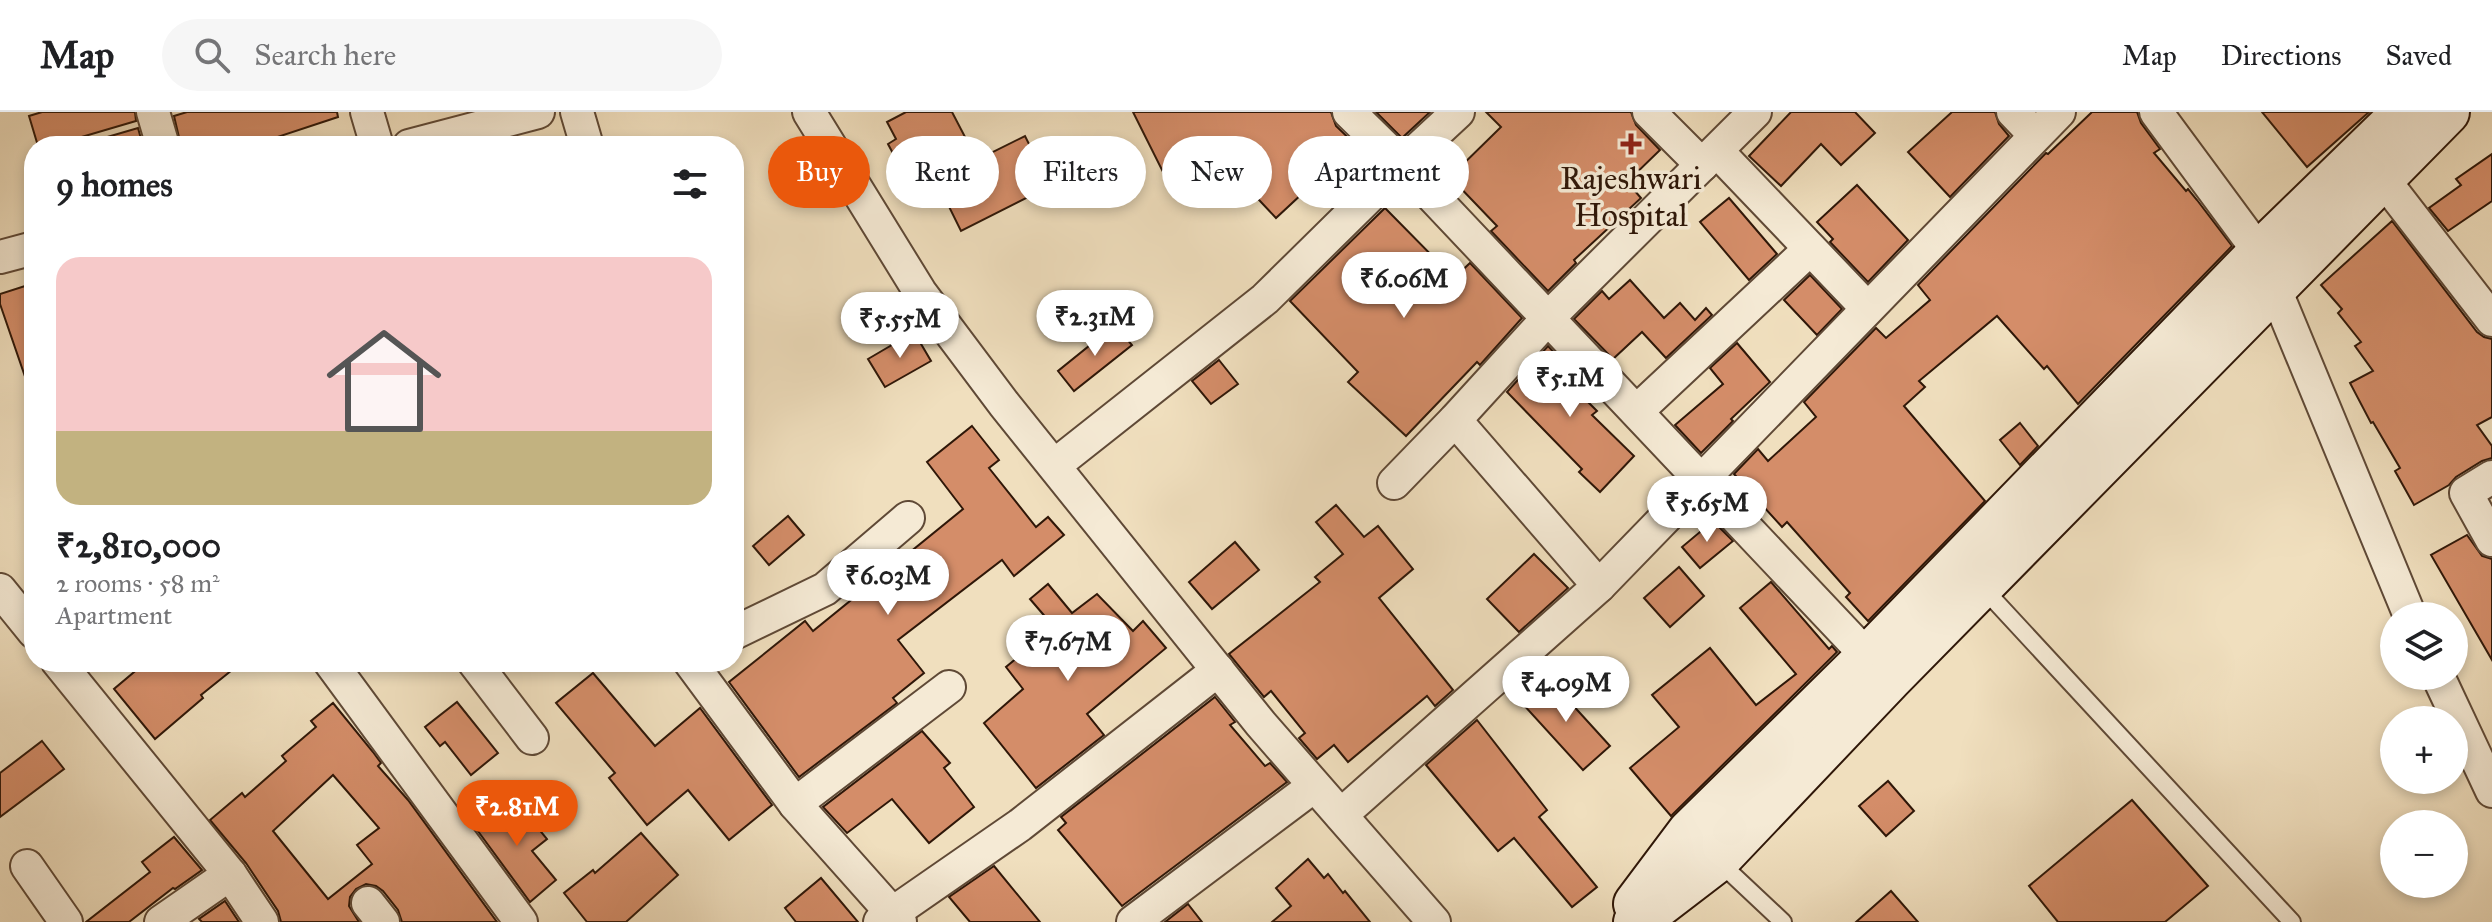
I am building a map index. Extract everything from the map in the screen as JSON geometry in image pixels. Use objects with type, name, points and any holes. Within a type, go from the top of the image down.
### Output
[{"type":"street","points":[[153,112],[160,136]]},
{"type":"street","points":[[367,112],[374,136]]},
{"type":"street","points":[[442,136],[504,117],[538,112]]},
{"type":"street","points":[[577,112],[584,136]]},
{"type":"street","points":[[809,112],[920,292],[1004,404],[1314,786],[1434,922]]},
{"type":"street","points":[[1349,112],[1373,136]]},
{"type":"street","points":[[1432,136],[1458,112]]},
{"type":"street","points":[[1649,112],[1710,158],[1810,249],[1867,308]]},
{"type":"street","points":[[1394,483],[1549,317],[1755,112]]},
{"type":"street","points":[[1341,815],[1599,586],[1867,308],[2024,124],[2059,112]]},
{"type":"street","points":[[2156,112],[2266,272],[2404,602]]},
{"type":"street","points":[[1636,922],[1717,860],[1982,586],[2266,272],[2405,112]]},
{"type":"street","points":[[1623,922],[1690,832],[1868,657],[2266,272],[2383,179],[2447,112]]},
{"type":"street","points":[[2383,179],[2492,320]]},
{"type":"street","points":[[1055,465],[1265,299],[1357,208]]},
{"type":"street","points":[[1444,208],[1868,657]]},
{"type":"street","points":[[1637,411],[1810,249]]},
{"type":"street","points":[[0,257],[24,251]]},
{"type":"street","points":[[1455,420],[1599,586]]},
{"type":"street","points":[[2492,477],[2466,493],[2492,540]]},
{"type":"street","points":[[744,628],[825,589],[908,518]]},
{"type":"street","points":[[0,590],[24,620]]},
{"type":"street","points":[[699,672],[795,804],[891,919],[1020,825],[1218,670]]},
{"type":"street","points":[[66,672],[230,874],[262,922]]},
{"type":"street","points":[[337,672],[521,922]]},
{"type":"street","points":[[486,672],[532,738]]},
{"type":"street","points":[[795,804],[949,687]]},
{"type":"street","points":[[2445,690],[2492,791]]},
{"type":"street","points":[[1133,922],[1314,786]]},
{"type":"street","points":[[27,866],[66,922]]},
{"type":"street","points":[[161,922],[230,874]]},
{"type":"lane","points":[[1982,586],[2292,922]]},
{"type":"lane","points":[[1717,860],[1783,922]]},
{"type":"building","points":[[42,112],[135,112],[136,121],[85,136],[35,136],[29,116]]},
{"type":"building","points":[[187,112],[337,112],[338,117],[280,136],[179,136],[174,116]]},
{"type":"building","points":[[906,112],[952,112],[964,136],[894,136],[887,122]]},
{"type":"building","points":[[1133,112],[1331,112],[1336,126],[1346,136],[1288,136],[1288,207],[1276,218],[1267,208],[1272,208],[1272,136],[1162,136],[1162,170]]},
{"type":"building","points":[[1376,112],[1430,112],[1404,136],[1400,136]]},
{"type":"building","points":[[1486,112],[1631,112],[1636,125],[1660,150],[1627,182],[1641,198],[1574,260],[1576,263],[1548,291],[1491,231],[1497,226],[1469,197],[1469,158],[1501,127]]},
{"type":"building","points":[[1791,112],[1855,112],[1875,133],[1841,165],[1821,144],[1781,186],[1749,156]]},
{"type":"building","points":[[1952,112],[1995,112],[1999,124],[2009,136],[1950,197],[1908,152]]},
{"type":"building","points":[[2092,112],[2137,112],[2141,123],[2160,149],[2154,153],[2186,191],[2188,189],[2232,246],[2078,404],[2047,366],[2044,369],[1997,316],[1919,381],[1925,387],[1904,406],[1985,501],[1868,621],[1846,597],[1850,593],[1787,522],[1782,527],[1734,474],[1758,449],[1768,461],[1816,417],[1804,402],[1876,328],[1886,338],[1930,300],[1918,285],[2046,153]]},
{"type":"building","points":[[2262,112],[2369,112],[2307,167]]},
{"type":"building","points":[[138,128],[140,136],[111,136]]},
{"type":"building","points":[[1015,141],[1015,204],[961,231],[950,208],[999,208],[999,149]]},
{"type":"building","points":[[2492,154],[2492,201],[2448,231],[2429,208],[2461,185],[2456,179]]},
{"type":"building","points":[[1857,185],[1908,240],[1868,282],[1830,242],[1833,239],[1817,222]]},
{"type":"building","points":[[1729,198],[1777,254],[1749,280],[1700,222]]},
{"type":"building","points":[[1385,208],[1454,278],[1470,263],[1522,318],[1480,365],[1477,362],[1406,436],[1348,382],[1358,372],[1290,301]]},
{"type":"building","points":[[2392,221],[2477,332],[2492,339],[2492,417],[2477,425],[2492,446],[2492,458],[2482,461],[2414,505],[2395,471],[2400,468],[2350,383],[2373,371],[2355,346],[2361,342],[2338,313],[2342,309],[2321,285]]},
{"type":"building","points":[[1810,275],[1842,309],[1817,335],[1784,300]]},
{"type":"building","points":[[1630,280],[1664,318],[1680,303],[1695,320],[1706,308],[1712,315],[1666,358],[1642,332],[1613,359],[1574,319],[1602,291],[1609,299]]},
{"type":"building","points":[[24,286],[24,374],[0,304],[0,294]]},
{"type":"building","points":[[1115,325],[1132,345],[1074,391],[1058,371]]},
{"type":"building","points":[[914,332],[931,361],[885,387],[868,359]]},
{"type":"building","points":[[1737,343],[1770,382],[1701,453],[1675,425],[1723,384],[1710,368]]},
{"type":"building","points":[[1548,346],[1584,385],[1577,391],[1597,411],[1592,415],[1634,456],[1600,492],[1579,472],[1582,469],[1507,392]]},
{"type":"building","points":[[1219,360],[1238,384],[1211,404],[1192,381]]},
{"type":"building","points":[[2020,423],[2038,446],[2020,465],[2000,440]]},
{"type":"building","points":[[972,426],[999,460],[989,468],[1036,527],[1048,517],[1064,535],[1014,576],[1002,560],[898,640],[924,673],[893,698],[897,703],[799,777],[729,682],[805,621],[813,631],[963,509],[927,462]]},
{"type":"building","points":[[1336,505],[1364,537],[1378,526],[1413,569],[1379,598],[1453,690],[1435,706],[1427,696],[1348,762],[1334,745],[1317,759],[1299,738],[1305,733],[1271,691],[1264,697],[1229,654],[1320,582],[1315,577],[1343,554],[1316,522]]},
{"type":"building","points":[[788,516],[804,535],[769,565],[753,546]]},
{"type":"building","points":[[1713,521],[1733,541],[1700,568],[1682,547]]},
{"type":"building","points":[[2467,535],[2482,556],[2492,559],[2492,660],[2468,619],[2468,602],[2458,602],[2431,555]]},
{"type":"building","points":[[1235,542],[1259,570],[1212,609],[1189,582]]},
{"type":"building","points":[[1534,554],[1568,588],[1519,632],[1487,599]]},
{"type":"building","points":[[1679,567],[1704,596],[1670,627],[1644,598]]},
{"type":"building","points":[[1771,582],[1829,649],[1832,646],[1837,652],[1671,816],[1630,768],[1679,727],[1652,695],[1710,648],[1756,705],[1796,674],[1740,608]]},
{"type":"building","points":[[1048,584],[1072,613],[1097,594],[1133,631],[1143,621],[1166,648],[1087,714],[1104,735],[1036,788],[984,723],[1023,689],[1006,667],[1054,627],[1030,599]]},
{"type":"building","points":[[134,672],[230,672],[155,739],[114,689]]},
{"type":"building","points":[[593,673],[655,746],[700,708],[772,805],[729,840],[688,790],[647,825],[609,778],[615,773],[556,703]]},
{"type":"building","points":[[1549,679],[1610,746],[1583,770],[1522,703]]},
{"type":"building","points":[[1215,697],[1235,722],[1230,725],[1265,766],[1270,763],[1287,782],[1122,906],[1058,830],[1066,823],[1061,817]]},
{"type":"building","points":[[457,702],[498,753],[471,775],[445,742],[440,746],[425,727]]},
{"type":"building","points":[[333,703],[373,752],[381,763],[378,766],[408,800],[497,922],[402,922],[398,910],[383,891],[366,884],[356,889],[350,897],[349,906],[359,922],[281,922],[278,911],[246,863],[210,820],[242,793],[245,797],[286,761],[282,756],[316,727],[311,721]],"holes":[[[333,775],[379,828],[357,845],[372,864],[328,899],[273,831]]]},
{"type":"building","points":[[1477,720],[1547,810],[1539,817],[1597,887],[1572,907],[1514,838],[1498,851],[1426,765]]},
{"type":"building","points":[[922,731],[950,763],[944,768],[974,807],[929,843],[892,799],[847,833],[823,807]]},
{"type":"building","points":[[42,741],[64,769],[0,817],[0,773]]},
{"type":"building","points":[[1888,781],[1914,811],[1886,836],[1859,806]]},
{"type":"building","points":[[515,800],[547,839],[532,851],[556,880],[530,902],[472,823],[480,816],[485,823]]},
{"type":"building","points":[[2132,800],[2208,886],[2165,922],[2058,922],[2029,886]]},
{"type":"building","points":[[641,833],[678,875],[626,922],[587,922],[564,893],[593,870],[595,873]]},
{"type":"building","points":[[174,837],[202,870],[129,922],[86,922],[150,872],[142,862]]},
{"type":"building","points":[[1308,859],[1324,878],[1328,874],[1343,893],[1345,891],[1370,922],[1272,922],[1291,906],[1276,888]]},
{"type":"building","points":[[994,866],[1040,922],[970,922],[949,897]]},
{"type":"building","points":[[821,878],[858,922],[796,922],[785,908]]},
{"type":"building","points":[[1891,891],[1918,922],[1856,922]]},
{"type":"building","points":[[225,901],[239,922],[202,922],[199,919]]},
{"type":"building","points":[[1188,904],[1202,922],[1165,922]]},
{"type":"place","name":"Rajeshwari Hospital","points":[[1631,144]]}]
